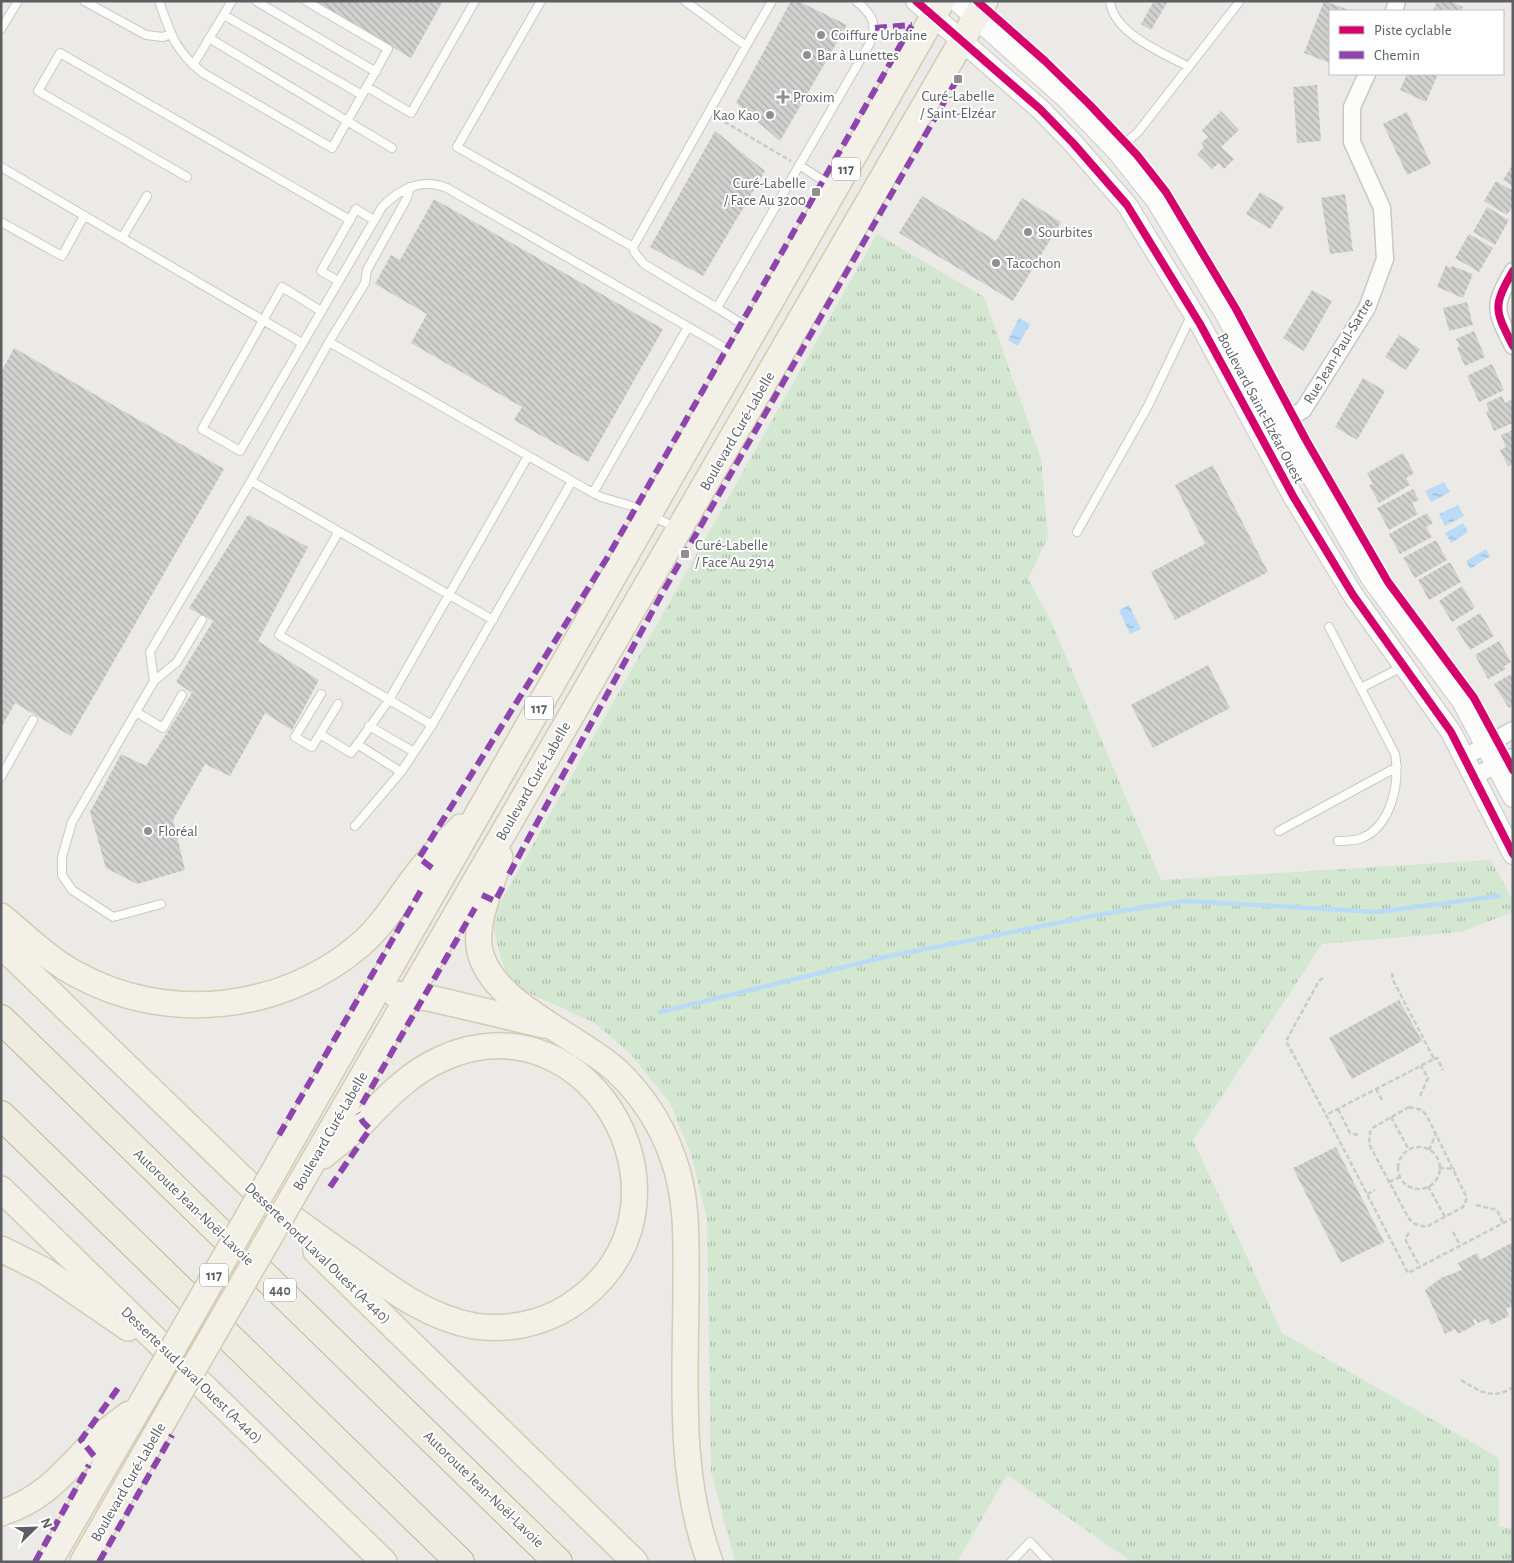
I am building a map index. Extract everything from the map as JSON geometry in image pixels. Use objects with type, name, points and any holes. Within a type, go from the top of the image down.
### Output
[{"type":"highway","name":"Autoroute Jean-Noël-Lavoie","points":[[1,1019],[558,1562]]},
{"type":"highway","points":[[1,1115],[460,1562]]},
{"type":"main road","name":"Boulevard Curé-Labelle","points":[[50,1562],[378,992],[648,513],[835,188],[930,6]]},
{"type":"main road","name":"Boulevard Curé-Labelle","points":[[83,1562],[409,995],[963,41],[973,7]]},
{"type":"main road","points":[[1,916],[64,967],[111,990],[151,1002],[187,1005],[226,1004],[260,997],[288,988],[320,973],[360,944],[390,913],[426,863],[486,802]]},
{"type":"main road","points":[[511,819],[480,921],[479,947],[484,964],[499,987],[552,1027],[583,1044],[626,1080],[656,1121],[678,1171],[685,1217],[688,1473],[698,1525],[710,1562]]},
{"type":"main road","name":"Desserte nord Laval Ouest (A-440)","points":[[1,945],[258,1193],[635,1562]]},
{"type":"main road","points":[[378,992],[429,998],[552,1027]]},
{"type":"main road","points":[[258,1193],[407,1300],[450,1320],[488,1328],[519,1326],[551,1316],[589,1291],[606,1273],[619,1251],[629,1226],[634,1202],[633,1172],[628,1146],[620,1124],[602,1096],[578,1075],[554,1060],[528,1051],[507,1048],[454,1053],[426,1066],[394,1089],[305,1176]]},
{"type":"main road","name":"Desserte sud Laval Ouest (A-440)","points":[[1,1189],[384,1562]]},
{"type":"main road","points":[[1,1250],[46,1271],[180,1362]]},
{"type":"main road","points":[[1,1513],[22,1505],[48,1488],[65,1474],[88,1448],[146,1396]]},
{"type":"street","name":"Boulevard Saint-Elzéar Ouest","points":[[930,6],[963,41],[1047,116],[1114,188],[1134,216],[1193,312],[1293,496],[1353,595],[1451,732],[1513,854]]},
{"type":"street","name":"Boulevard Saint-Elzéar Ouest","points":[[973,7],[1067,99],[1117,151],[1148,189],[1190,254],[1235,332],[1283,423],[1378,590],[1457,694],[1487,746],[1505,761],[1513,796]]},
{"type":"street","name":"Rue Jean-Paul-Sartre","points":[[1260,436],[1303,410],[1367,308],[1385,259],[1382,208],[1352,142],[1352,107],[1367,75]]},
{"type":"street","points":[[1513,271],[1499,297],[1497,309],[1513,346]]},
{"type":"street","points":[[1465,757],[1513,730]]},
{"type":"street","points":[[1474,776],[1505,761]]},
{"type":"lane","points":[[1,29],[18,1]]},
{"type":"lane","points":[[84,1],[146,35],[163,37],[171,34]]},
{"type":"lane","points":[[159,1],[177,48],[193,65],[332,148],[388,50],[306,1]]},
{"type":"lane","points":[[193,65],[232,1]]},
{"type":"lane","points":[[256,1],[376,72]]},
{"type":"lane","points":[[367,87],[410,113],[475,1]]},
{"type":"lane","points":[[541,1],[457,147],[633,247],[638,258],[652,269],[754,331]]},
{"type":"lane","points":[[685,1],[746,46]]},
{"type":"lane","points":[[633,247],[772,1]]},
{"type":"lane","points":[[717,308],[873,36],[875,24],[870,14],[856,1]]},
{"type":"lane","points":[[1110,1],[1114,17],[1123,28],[1189,67]]},
{"type":"lane","points":[[1117,151],[1138,132],[1240,1]]},
{"type":"lane","points":[[224,15],[362,95]]},
{"type":"lane","points":[[209,38],[392,148]]},
{"type":"lane","points":[[187,177],[38,91],[60,53],[350,220]]},
{"type":"lane","points":[[799,166],[835,188]]},
{"type":"lane","points":[[1,167],[302,343]]},
{"type":"lane","points":[[321,311],[282,287],[202,429],[240,451],[374,220],[390,199],[410,187],[426,183],[447,188],[739,356]]},
{"type":"lane","points":[[154,681],[150,652],[251,481],[329,342],[365,284],[367,270],[408,198],[410,187]]},
{"type":"lane","points":[[122,238],[147,196]]},
{"type":"lane","points":[[338,281],[321,271],[356,209],[374,220]]},
{"type":"lane","points":[[1,222],[62,256],[84,216]]},
{"type":"lane","points":[[1077,532],[1148,406],[1193,312]]},
{"type":"lane","points":[[593,493],[688,327]]},
{"type":"lane","points":[[329,342],[593,493],[648,513],[680,530]]},
{"type":"lane","points":[[320,734],[351,753],[389,700],[528,456]]},
{"type":"lane","points":[[251,481],[493,620]]},
{"type":"lane","points":[[355,826],[401,772],[432,726],[572,481]]},
{"type":"lane","points":[[338,532],[279,635],[432,726]]},
{"type":"lane","points":[[161,904],[113,917],[72,890],[66,882],[61,868],[62,857],[72,822],[154,681],[177,662],[202,620]]},
{"type":"lane","points":[[1329,627],[1395,754],[1398,767],[1394,795],[1378,827],[1359,839],[1338,841]]},
{"type":"lane","points":[[1361,688],[1404,666]]},
{"type":"lane","points":[[321,694],[295,737],[312,747],[338,704]]},
{"type":"lane","points":[[136,712],[163,728],[182,695]]},
{"type":"lane","points":[[1,777],[33,720]]},
{"type":"lane","points":[[369,726],[414,752]]},
{"type":"lane","points":[[357,744],[401,772]]},
{"type":"lane","points":[[1280,831],[1398,767]]},
{"type":"lane","points":[[1012,1562],[1030,1542],[1049,1562]]},
{"type":"path","points":[[717,118],[779,154]]},
{"type":"path","points":[[1392,973],[1393,980],[1434,1059],[1437,1058],[1444,1070]]},
{"type":"path","points":[[1324,978],[1319,980],[1286,1041],[1408,1273],[1513,1218]]},
{"type":"path","points":[[1326,1115],[1434,1059]]},
{"type":"path","points":[[1420,1096],[1428,1078],[1421,1066]]},
{"type":"path","points":[[1376,1089],[1383,1102]]},
{"type":"path","points":[[1409,1107],[1422,1110],[1455,1169],[1467,1198],[1464,1207],[1426,1227],[1415,1224],[1409,1219],[1370,1144],[1369,1138],[1374,1127],[1392,1117],[1409,1107]]},
{"type":"path","points":[[1338,1109],[1350,1133],[1358,1135]]},
{"type":"path","points":[[1392,1117],[1409,1150]]},
{"type":"path","points":[[1429,1150],[1436,1134]]},
{"type":"path","points":[[1420,1147],[1429,1150],[1437,1158],[1439,1168],[1437,1177],[1428,1186],[1416,1188],[1410,1186],[1400,1177],[1398,1163],[1401,1156],[1409,1150],[1420,1147]]},
{"type":"path","points":[[1439,1168],[1455,1169]]},
{"type":"path","points":[[1390,1182],[1400,1177]]},
{"type":"path","points":[[1428,1186],[1446,1217]]},
{"type":"path","points":[[1367,1194],[1375,1190]]},
{"type":"path","points":[[1476,1205],[1497,1210],[1504,1223]]},
{"type":"path","points":[[1453,1232],[1460,1245]]},
{"type":"path","points":[[1409,1233],[1404,1239],[1420,1267]]},
{"type":"path","points":[[1461,1380],[1488,1394],[1504,1393],[1513,1388]]},
{"type":"green space","points":[[877,234],[984,297],[1041,459],[1048,537],[1028,579],[1050,619],[1161,880],[1491,860],[1513,901],[1513,912],[1461,932],[1322,944],[1193,1140],[1282,1333],[1499,1458],[1499,1526],[1513,1529],[1513,1562],[1132,1562],[1007,1475],[957,1562],[735,1562],[711,1471],[707,1219],[691,1154],[670,1103],[629,1052],[593,1022],[522,990],[509,977],[502,962],[494,931],[495,912]]},
{"type":"water","points":[[1019,318],[1030,324],[1018,346],[1008,340]]},
{"type":"water","points":[[1444,482],[1450,492],[1431,502],[1425,491]]},
{"type":"water","points":[[1458,505],[1464,516],[1445,526],[1439,514]]},
{"type":"water","points":[[1463,523],[1468,532],[1451,543],[1445,533]]},
{"type":"water","points":[[1486,549],[1490,556],[1470,569],[1466,561]]},
{"type":"water","points":[[1129,605],[1141,629],[1130,634],[1119,610]]},
{"type":"building","points":[[314,1],[443,1],[411,58]]},
{"type":"building","points":[[791,1],[798,1],[847,25],[780,141],[736,103]]},
{"type":"building","points":[[1154,1],[1168,1],[1151,30],[1141,24]]},
{"type":"building","points":[[1324,1],[1349,10],[1329,10],[1329,63],[1304,53]]},
{"type":"building","points":[[1437,1],[1449,1],[1463,7],[1462,10],[1433,10]]},
{"type":"building","points":[[1407,75],[1438,75],[1426,102],[1400,90]]},
{"type":"building","points":[[1317,85],[1321,141],[1297,143],[1293,87]]},
{"type":"building","points":[[1221,111],[1239,130],[1221,147],[1234,159],[1224,169],[1219,163],[1212,169],[1197,154],[1204,147],[1201,143],[1208,137],[1202,130]]},
{"type":"building","points":[[1407,112],[1431,164],[1407,175],[1383,124]]},
{"type":"building","points":[[715,131],[765,171],[703,276],[650,247]]},
{"type":"building","points":[[1513,164],[1513,186],[1503,180]]},
{"type":"building","points":[[1496,181],[1513,191],[1513,206],[1507,215],[1484,201]]},
{"type":"building","points":[[1260,192],[1284,207],[1270,229],[1246,214]]},
{"type":"building","points":[[1345,194],[1353,251],[1330,254],[1321,198]]},
{"type":"building","points":[[922,196],[996,241],[1022,198],[1061,222],[1013,301],[899,233]]},
{"type":"building","points":[[434,199],[663,329],[588,462],[514,420],[522,407],[411,343],[427,314],[375,284],[391,255],[400,260]]},
{"type":"building","points":[[1487,207],[1509,220],[1495,245],[1473,232]]},
{"type":"building","points":[[1469,234],[1493,248],[1479,272],[1455,258]]},
{"type":"building","points":[[1446,265],[1473,274],[1463,298],[1437,287]]},
{"type":"building","points":[[1312,290],[1332,301],[1304,351],[1283,338]]},
{"type":"building","points":[[1467,302],[1473,325],[1449,331],[1443,308]]},
{"type":"building","points":[[1474,331],[1485,357],[1465,366],[1457,348],[1460,346],[1456,339]]},
{"type":"building","points":[[1399,335],[1420,349],[1406,370],[1385,357]]},
{"type":"building","points":[[14,348],[224,469],[71,736],[15,703],[1,728],[1,372]]},
{"type":"building","points":[[1492,364],[1504,390],[1479,402],[1467,376]]},
{"type":"building","points":[[1363,378],[1385,391],[1357,440],[1335,427]]},
{"type":"building","points":[[1502,396],[1505,403],[1511,400],[1513,405],[1513,423],[1494,431],[1486,412],[1489,410],[1486,403]]},
{"type":"building","points":[[1513,430],[1513,464],[1508,466],[1500,450],[1506,447],[1501,435]]},
{"type":"building","points":[[1403,453],[1414,473],[1406,478],[1410,485],[1379,503],[1369,485],[1373,484],[1367,473]]},
{"type":"building","points":[[1213,465],[1268,572],[1175,620],[1151,572],[1205,544],[1175,485]]},
{"type":"building","points":[[1413,489],[1419,500],[1412,503],[1418,514],[1389,530],[1377,508]]},
{"type":"building","points":[[1427,513],[1433,523],[1426,527],[1432,537],[1400,554],[1389,534]]},
{"type":"building","points":[[248,515],[308,547],[258,641],[319,680],[292,730],[265,713],[230,776],[205,764],[173,820],[185,870],[137,884],[106,868],[90,812],[121,754],[146,766],[192,693],[176,682],[213,621],[189,608]]},
{"type":"building","points":[[1436,540],[1447,560],[1415,578],[1403,558]]},
{"type":"building","points":[[1450,562],[1461,582],[1429,600],[1418,580]]},
{"type":"building","points":[[1462,586],[1475,608],[1452,622],[1439,601]]},
{"type":"building","points":[[1480,613],[1494,636],[1470,650],[1456,628]]},
{"type":"building","points":[[1499,641],[1511,662],[1504,666],[1506,669],[1488,679],[1475,655]]},
{"type":"building","points":[[1208,665],[1230,708],[1153,748],[1131,705]]},
{"type":"building","points":[[1511,674],[1513,677],[1513,705],[1509,708],[1494,684]]},
{"type":"building","points":[[1399,1000],[1422,1041],[1352,1079],[1329,1038]]},
{"type":"building","points":[[1336,1147],[1384,1242],[1341,1263],[1293,1168]]},
{"type":"building","points":[[1513,1242],[1513,1306],[1506,1309],[1509,1316],[1491,1325],[1488,1319],[1478,1323],[1475,1319],[1473,1320],[1475,1325],[1458,1334],[1455,1329],[1445,1334],[1425,1290],[1441,1278],[1462,1270],[1458,1263],[1477,1253],[1480,1260]]},
{"type":"waterway","points":[[660,1012],[885,957],[1103,914],[1186,901],[1377,912],[1499,896]]},
{"type":"marked path","points":[[875,28],[912,25]]},
{"type":"marked path","points":[[432,868],[419,858],[607,558],[912,25]]},
{"type":"marked path","points":[[509,874],[664,590],[955,83]]},
{"type":"marked path","points":[[482,895],[495,901],[505,883]]},
{"type":"marked path","points":[[279,1135],[423,887]]},
{"type":"marked path","points":[[362,1104],[475,908]]},
{"type":"marked path","points":[[330,1187],[370,1129],[358,1113]]},
{"type":"marked path","points":[[94,1456],[81,1440],[121,1384]]},
{"type":"marked path","points":[[99,1562],[172,1435]]},
{"type":"marked path","points":[[35,1562],[89,1465]]},
{"type":"cycle path","points":[[916,1],[1040,109],[1073,143],[1127,205],[1200,324],[1293,496],[1353,595],[1451,732],[1513,854]]},
{"type":"cycle path","points":[[977,1],[1045,61],[1089,104],[1137,155],[1166,192],[1236,309],[1306,440],[1388,582],[1474,698],[1513,770]]},
{"type":"cycle path","points":[[1513,271],[1506,283],[1498,308],[1502,324],[1513,346]]},
{"type":"place","name":"Coiffure Urbaine","points":[[821,35]]},
{"type":"place","name":"Bar à Lunettes","points":[[807,55]]},
{"type":"place","name":"Curé-Labelle / Saint-Elzéar","points":[[958,79]]},
{"type":"place","name":"Proxim","points":[[783,97]]},
{"type":"place","name":"Kao Kao","points":[[770,115]]},
{"type":"place","name":"Curé-Labelle / Face Au 3200","points":[[816,192]]},
{"type":"place","name":"Sourbites","points":[[1028,232]]},
{"type":"place","name":"Tacochon","points":[[996,263]]},
{"type":"place","name":"Curé-Labelle / Face Au 2914","points":[[685,554]]},
{"type":"place","name":"Floréal","points":[[148,831]]}]
